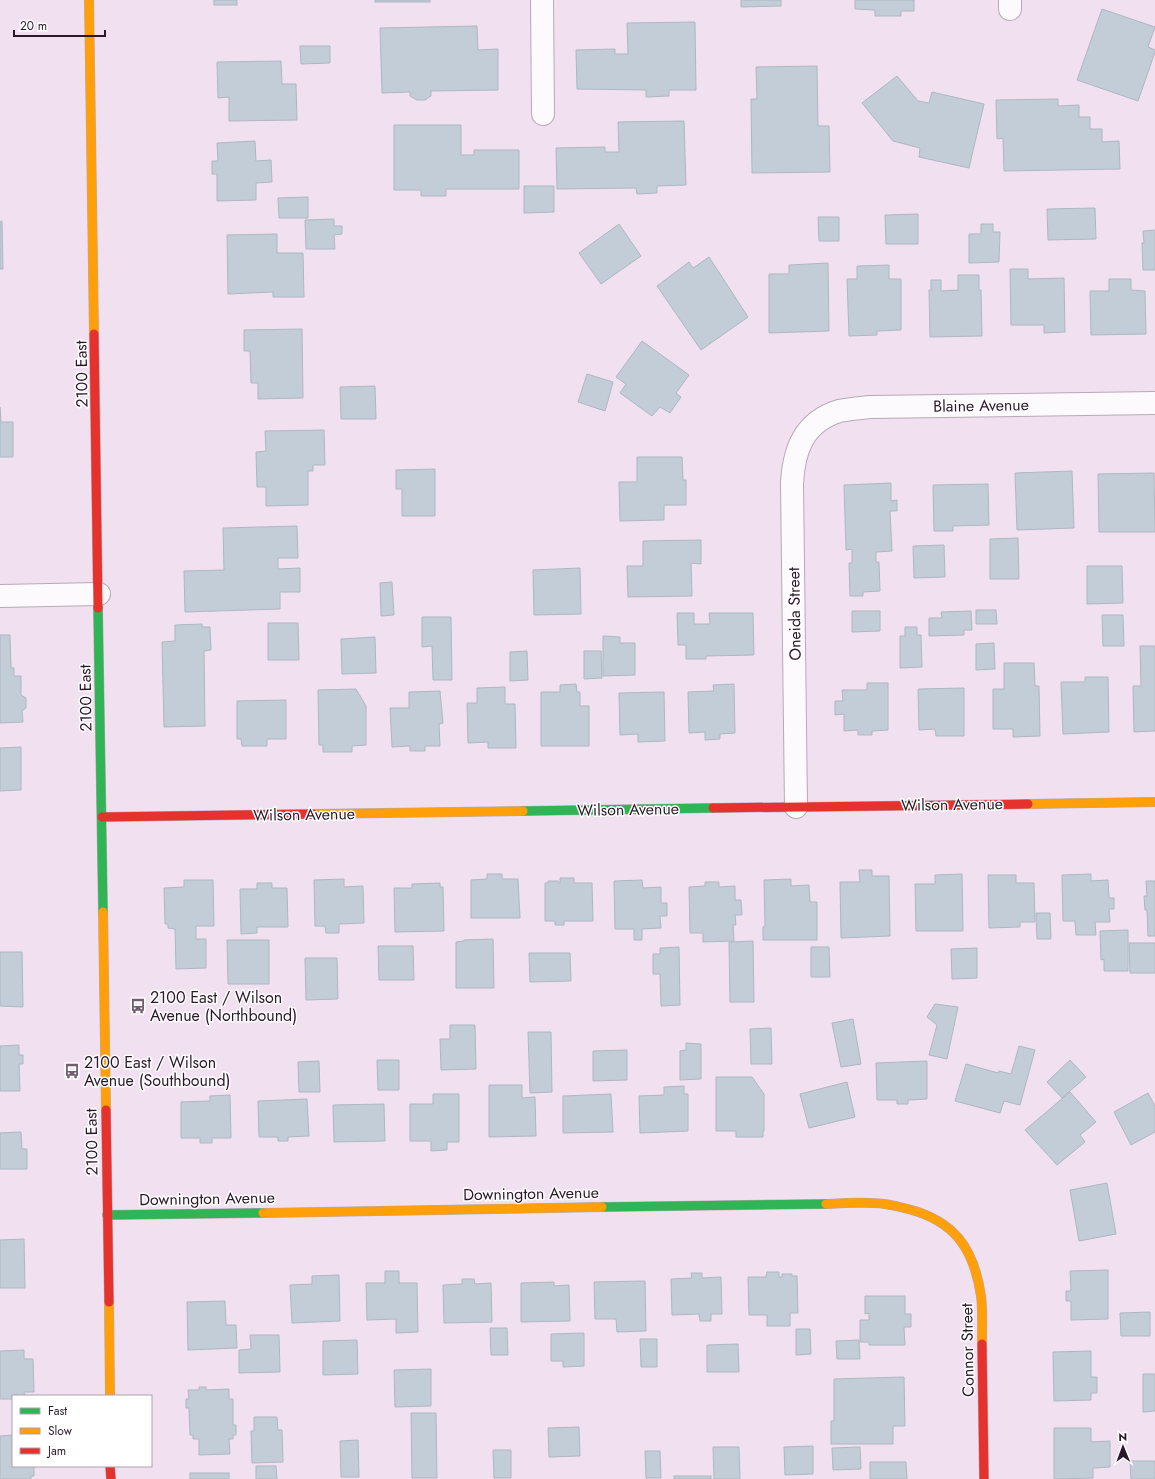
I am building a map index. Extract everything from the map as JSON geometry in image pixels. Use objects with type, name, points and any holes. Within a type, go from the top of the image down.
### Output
[{"type":"street","name":"2100 East","points":[[89,0],[110,1395]]},
{"type":"street","points":[[542,0],[543,114]]},
{"type":"street","name":"Blaine Avenue","points":[[812,426],[839,412],[870,407],[1155,403]]},
{"type":"street","name":"Oneida Street","points":[[796,806],[792,483],[796,453],[803,438],[812,426]]},
{"type":"street","points":[[0,596],[98,594]]},
{"type":"street","name":"Wilson Avenue","points":[[102,817],[1155,802]]},
{"type":"street","name":"Downington Avenue","points":[[107,1215],[873,1204],[894,1206],[913,1211],[933,1218],[951,1229]]},
{"type":"street","name":"Connor Street","points":[[951,1229],[963,1244],[972,1260],[978,1279],[981,1297],[984,1479]]},
{"type":"street","points":[[110,1467],[111,1479]]},
{"type":"building","points":[[214,0],[237,0],[237,5],[214,5]]},
{"type":"building","points":[[375,0],[430,0],[430,2],[375,2]]},
{"type":"building","points":[[741,0],[781,0],[781,6],[741,7]]},
{"type":"building","points":[[855,0],[914,0],[914,11],[901,11],[901,16],[875,16],[875,10],[855,9]]},
{"type":"building","points":[[1102,9],[1155,27],[1148,47],[1155,50],[1155,52],[1138,101],[1077,80]]},
{"type":"building","points":[[695,22],[696,90],[669,90],[669,96],[646,97],[646,90],[577,89],[576,50],[615,49],[615,54],[628,54],[627,23]]},
{"type":"building","points":[[477,26],[478,50],[498,49],[498,90],[431,91],[431,96],[425,100],[417,100],[410,96],[410,92],[382,93],[380,28]]},
{"type":"building","points":[[300,46],[330,46],[330,63],[301,64]]},
{"type":"building","points":[[281,61],[282,84],[296,84],[297,120],[229,121],[229,97],[218,98],[217,62]]},
{"type":"building","points":[[817,66],[818,126],[829,126],[830,172],[752,173],[751,99],[757,99],[756,67]]},
{"type":"building","points":[[897,76],[918,101],[929,103],[932,92],[984,104],[969,168],[919,157],[920,148],[893,141],[862,103]]},
{"type":"building","points":[[1058,99],[1058,106],[1079,105],[1079,117],[1090,117],[1090,129],[1102,129],[1102,142],[1119,141],[1120,169],[1004,171],[1003,138],[997,139],[996,100]]},
{"type":"building","points":[[684,121],[686,185],[657,186],[657,193],[637,194],[636,188],[557,189],[556,148],[605,147],[605,152],[619,152],[618,122]]},
{"type":"building","points":[[394,125],[461,125],[461,155],[474,155],[474,150],[519,150],[519,189],[446,189],[446,196],[421,196],[421,190],[394,190]]},
{"type":"building","points":[[255,141],[256,161],[271,160],[272,182],[256,183],[256,200],[217,201],[217,174],[212,174],[212,161],[218,161],[217,143]]},
{"type":"building","points":[[524,186],[554,186],[554,212],[524,213]]},
{"type":"building","points":[[308,197],[308,218],[279,218],[278,198]]},
{"type":"building","points":[[1095,208],[1096,239],[1048,240],[1047,209]]},
{"type":"building","points":[[918,214],[918,244],[886,244],[885,215]]},
{"type":"building","points":[[818,217],[839,217],[839,241],[819,241]]},
{"type":"building","points":[[334,219],[334,226],[342,226],[342,234],[334,235],[335,249],[306,249],[305,220]]},
{"type":"building","points":[[2,221],[3,269],[0,269],[0,222]]},
{"type":"building","points":[[619,224],[641,256],[601,284],[579,253]]},
{"type":"building","points":[[981,224],[993,224],[993,232],[1000,232],[999,262],[969,263],[969,234],[981,234]]},
{"type":"building","points":[[1155,230],[1155,270],[1143,270],[1143,231]]},
{"type":"building","points":[[277,234],[277,253],[303,253],[304,297],[273,297],[273,292],[228,294],[227,235]]},
{"type":"building","points":[[709,257],[748,317],[701,350],[657,286],[689,262],[693,268]]},
{"type":"building","points":[[828,263],[829,331],[769,333],[769,274],[789,274],[789,265]]},
{"type":"building","points":[[889,265],[889,279],[901,279],[901,330],[877,331],[877,335],[849,336],[847,279],[857,279],[857,266]]},
{"type":"building","points":[[1010,269],[1028,269],[1028,279],[1064,278],[1065,332],[1044,333],[1044,325],[1011,325]]},
{"type":"building","points":[[958,275],[979,275],[979,290],[981,290],[982,336],[930,337],[929,290],[931,290],[931,280],[941,280],[941,291],[958,290]]},
{"type":"building","points":[[1109,279],[1131,279],[1131,290],[1145,291],[1146,334],[1091,335],[1090,291],[1109,291]]},
{"type":"building","points":[[302,329],[303,398],[258,399],[258,383],[251,383],[250,351],[244,351],[244,330]]},
{"type":"building","points":[[642,341],[689,375],[676,393],[681,397],[670,413],[660,407],[652,416],[620,393],[626,384],[616,377]]},
{"type":"building","points":[[587,374],[613,382],[605,411],[578,402]]},
{"type":"building","points":[[375,386],[376,419],[341,419],[340,387]]},
{"type":"building","points":[[0,407],[1,422],[13,422],[13,457],[0,457]]},
{"type":"building","points":[[324,430],[325,465],[313,465],[313,471],[308,471],[308,505],[266,506],[266,487],[257,487],[256,452],[266,451],[265,431]]},
{"type":"building","points":[[637,457],[682,457],[683,480],[686,480],[686,505],[664,505],[664,520],[620,521],[619,482],[637,482]]},
{"type":"building","points":[[435,469],[435,516],[402,516],[402,489],[396,489],[396,470]]},
{"type":"building","points":[[1072,471],[1074,528],[1017,530],[1015,473]]},
{"type":"building","points":[[1154,473],[1155,532],[1099,532],[1098,474]]},
{"type":"building","points":[[891,483],[891,501],[897,500],[897,511],[890,511],[892,551],[876,552],[876,562],[879,562],[880,591],[863,592],[863,596],[850,596],[849,563],[852,563],[852,549],[846,550],[844,485]]},
{"type":"building","points":[[988,484],[989,525],[953,526],[953,531],[934,531],[933,485]]},
{"type":"building","points":[[297,526],[298,558],[278,558],[278,569],[300,568],[300,592],[280,592],[280,609],[185,612],[184,571],[224,570],[223,528]]},
{"type":"building","points":[[1018,538],[1019,579],[990,579],[990,539]]},
{"type":"building","points":[[701,540],[701,564],[691,563],[692,596],[628,597],[627,566],[643,566],[643,541]]},
{"type":"building","points":[[944,545],[945,577],[914,578],[913,546]]},
{"type":"building","points":[[1087,566],[1122,566],[1123,603],[1087,604]]},
{"type":"building","points":[[580,568],[581,614],[534,615],[533,570]]},
{"type":"building","points":[[392,582],[394,615],[381,616],[380,583]]},
{"type":"building","points":[[976,610],[996,610],[997,624],[976,624]]},
{"type":"building","points":[[852,611],[880,611],[880,631],[852,632]]},
{"type":"building","points":[[971,611],[972,630],[964,630],[964,635],[929,636],[929,618],[942,618],[941,612]]},
{"type":"building","points":[[677,613],[694,613],[694,624],[710,624],[709,613],[753,613],[754,655],[706,656],[706,659],[686,659],[686,645],[678,645]]},
{"type":"building","points":[[1102,615],[1123,615],[1124,646],[1103,646]]},
{"type":"building","points":[[422,617],[451,617],[452,680],[433,680],[432,646],[422,647]]},
{"type":"building","points":[[268,623],[298,623],[299,660],[268,660]]},
{"type":"building","points":[[202,624],[202,627],[210,627],[211,650],[204,651],[205,726],[164,727],[162,642],[175,641],[175,625]]},
{"type":"building","points":[[905,627],[917,627],[917,635],[921,635],[922,667],[900,668],[900,636],[905,636]]},
{"type":"building","points":[[0,635],[10,635],[11,668],[14,668],[14,676],[21,676],[21,695],[26,698],[26,708],[22,711],[23,722],[0,723]]},
{"type":"building","points":[[603,636],[620,637],[620,643],[635,643],[635,675],[603,676]]},
{"type":"building","points":[[375,637],[376,673],[342,674],[341,639]]},
{"type":"building","points":[[994,643],[995,669],[976,670],[976,644]]},
{"type":"building","points":[[1140,646],[1155,646],[1155,731],[1134,732],[1133,686],[1141,686]]},
{"type":"building","points":[[527,651],[528,680],[510,681],[510,652]]},
{"type":"building","points":[[584,651],[601,651],[602,678],[584,679]]},
{"type":"building","points":[[1004,663],[1034,663],[1035,686],[1039,686],[1040,736],[1013,737],[1013,729],[993,729],[993,689],[1004,689]]},
{"type":"building","points":[[1085,677],[1108,677],[1109,732],[1063,734],[1061,682],[1085,682]]},
{"type":"building","points":[[867,683],[888,683],[888,730],[872,731],[872,735],[858,735],[858,730],[844,731],[844,714],[835,715],[835,701],[843,701],[842,690],[867,690]]},
{"type":"building","points":[[576,684],[577,692],[580,692],[580,706],[589,706],[589,746],[541,746],[541,692],[560,692],[560,685]]},
{"type":"building","points":[[734,684],[735,733],[720,734],[720,739],[705,740],[705,732],[689,733],[688,692],[714,691],[713,685]]},
{"type":"building","points":[[505,687],[505,704],[515,704],[516,748],[488,748],[488,742],[468,743],[467,703],[477,703],[477,688]]},
{"type":"building","points":[[964,688],[964,736],[936,736],[935,729],[919,730],[918,689]]},
{"type":"building","points":[[356,689],[366,706],[366,745],[352,746],[352,752],[323,752],[323,745],[319,745],[318,690]]},
{"type":"building","points":[[440,691],[443,723],[439,724],[440,746],[425,746],[425,751],[410,751],[410,746],[392,747],[390,708],[409,708],[409,692]]},
{"type":"building","points":[[664,692],[665,741],[638,742],[638,734],[620,735],[619,693]]},
{"type":"building","points":[[286,700],[286,739],[267,739],[267,746],[242,746],[241,739],[237,739],[237,701]]},
{"type":"building","points":[[21,747],[21,790],[0,791],[0,748]]},
{"type":"building","points":[[859,870],[872,870],[872,876],[889,876],[890,936],[841,938],[840,882],[860,882]]},
{"type":"building","points":[[487,874],[502,874],[502,879],[518,879],[520,918],[471,918],[471,880],[487,879]]},
{"type":"building","points":[[962,874],[963,931],[916,931],[915,884],[935,884],[935,875]]},
{"type":"building","points":[[1091,874],[1091,881],[1108,880],[1109,898],[1114,898],[1114,909],[1109,909],[1110,922],[1095,922],[1096,935],[1076,935],[1075,921],[1063,921],[1062,875]]},
{"type":"building","points":[[988,875],[1016,875],[1016,883],[1034,883],[1035,922],[1020,922],[1020,927],[989,928]]},
{"type":"building","points":[[560,878],[574,878],[574,883],[592,883],[593,921],[564,921],[564,925],[555,925],[555,921],[545,921],[545,883],[548,883],[548,881],[558,881],[558,883],[560,883]]},
{"type":"building","points":[[344,879],[344,887],[363,886],[364,923],[339,924],[339,933],[326,933],[325,926],[315,926],[314,880]]},
{"type":"building","points":[[791,879],[791,886],[809,885],[810,902],[817,902],[817,940],[763,940],[763,927],[765,926],[764,880]]},
{"type":"building","points":[[184,880],[213,880],[214,926],[196,926],[196,939],[206,939],[206,968],[176,969],[175,929],[168,928],[168,924],[165,924],[164,888],[184,887]]},
{"type":"building","points":[[642,880],[643,888],[661,887],[661,903],[667,903],[667,916],[660,916],[661,928],[642,929],[642,940],[634,940],[634,929],[615,929],[614,881]]},
{"type":"building","points":[[1146,881],[1155,881],[1155,936],[1148,936],[1147,910],[1145,910],[1144,896],[1147,896]]},
{"type":"building","points":[[705,882],[719,882],[719,887],[735,886],[735,900],[741,900],[742,915],[735,915],[736,925],[733,925],[734,941],[703,942],[703,933],[690,933],[689,887],[705,886]]},
{"type":"building","points":[[257,883],[272,883],[272,888],[287,888],[288,927],[257,927],[257,933],[241,934],[240,889],[257,889]]},
{"type":"building","points":[[440,883],[440,887],[443,887],[444,931],[395,932],[394,888],[412,888],[412,884]]},
{"type":"building","points":[[1036,913],[1050,913],[1051,939],[1037,939]]},
{"type":"building","points":[[1128,930],[1128,971],[1104,971],[1104,959],[1101,960],[1100,931]]},
{"type":"building","points":[[493,939],[494,988],[456,988],[456,942],[464,940]]},
{"type":"building","points":[[227,940],[269,940],[269,984],[228,984]]},
{"type":"building","points":[[753,941],[754,1002],[730,1002],[729,942]]},
{"type":"building","points":[[1129,943],[1155,943],[1155,973],[1130,973]]},
{"type":"building","points":[[378,946],[413,946],[414,980],[379,980]]},
{"type":"building","points":[[679,947],[680,1005],[661,1006],[660,974],[653,974],[653,954],[660,954],[660,948]]},
{"type":"building","points":[[811,947],[829,947],[830,977],[811,977]]},
{"type":"building","points":[[977,948],[977,978],[952,979],[951,949]]},
{"type":"building","points":[[0,952],[22,952],[23,1007],[0,1006]]},
{"type":"building","points":[[529,953],[570,953],[571,981],[530,982]]},
{"type":"building","points":[[305,958],[337,958],[338,999],[306,1000]]},
{"type":"building","points":[[935,1004],[958,1007],[947,1059],[929,1055],[937,1025],[927,1017]]},
{"type":"building","points":[[853,1019],[861,1064],[841,1067],[832,1023]]},
{"type":"building","points":[[450,1025],[475,1025],[476,1069],[441,1070],[440,1039],[450,1039]]},
{"type":"building","points":[[771,1028],[772,1064],[751,1064],[750,1029]]},
{"type":"building","points":[[528,1032],[551,1032],[552,1092],[530,1093]]},
{"type":"building","points":[[686,1043],[701,1044],[701,1079],[680,1080],[680,1051],[686,1050]]},
{"type":"building","points":[[19,1045],[19,1055],[23,1055],[23,1064],[19,1064],[20,1091],[0,1091],[0,1046]]},
{"type":"building","points":[[1019,1046],[1035,1050],[1020,1105],[1004,1101],[1000,1113],[955,1101],[966,1064],[998,1073],[999,1071],[1011,1074]]},
{"type":"building","points":[[627,1050],[627,1080],[593,1081],[593,1051]]},
{"type":"building","points":[[377,1060],[399,1060],[399,1090],[378,1090]]},
{"type":"building","points":[[1070,1060],[1086,1077],[1062,1098],[1047,1082]]},
{"type":"building","points":[[319,1061],[320,1092],[299,1092],[298,1062]]},
{"type":"building","points":[[927,1061],[927,1099],[908,1100],[908,1104],[897,1104],[897,1100],[877,1100],[876,1063]]},
{"type":"building","points":[[716,1077],[752,1077],[764,1094],[763,1137],[736,1137],[736,1131],[716,1131]]},
{"type":"building","points":[[847,1082],[855,1117],[809,1128],[800,1094]]},
{"type":"building","points":[[489,1085],[522,1085],[522,1098],[535,1097],[536,1136],[489,1137]]},
{"type":"building","points":[[684,1086],[684,1094],[688,1094],[688,1131],[640,1133],[639,1096],[664,1095],[664,1087]]},
{"type":"building","points":[[1070,1092],[1096,1122],[1080,1135],[1085,1142],[1057,1165],[1025,1130]]},
{"type":"building","points":[[1148,1093],[1155,1106],[1155,1132],[1131,1145],[1114,1112]]},
{"type":"building","points":[[433,1094],[459,1094],[459,1142],[447,1142],[447,1150],[431,1151],[431,1141],[410,1141],[410,1104],[433,1104]]},
{"type":"building","points":[[611,1094],[613,1132],[563,1133],[563,1096]]},
{"type":"building","points":[[230,1095],[231,1138],[212,1138],[212,1143],[200,1143],[200,1138],[181,1138],[181,1102],[210,1101],[210,1096]]},
{"type":"building","points":[[307,1099],[309,1136],[288,1137],[288,1141],[278,1141],[278,1137],[259,1137],[258,1101]]},
{"type":"building","points":[[384,1104],[385,1141],[334,1142],[333,1105]]},
{"type":"building","points":[[21,1132],[22,1149],[27,1149],[27,1169],[0,1169],[0,1133]]},
{"type":"building","points":[[1107,1183],[1116,1234],[1079,1241],[1070,1190]]},
{"type":"building","points":[[24,1239],[25,1288],[0,1288],[0,1240]]},
{"type":"building","points":[[1108,1270],[1108,1319],[1071,1320],[1071,1301],[1066,1301],[1066,1291],[1071,1291],[1070,1271]]},
{"type":"building","points":[[385,1271],[399,1271],[399,1283],[417,1283],[418,1332],[396,1333],[396,1319],[367,1320],[366,1283],[385,1283]]},
{"type":"building","points":[[767,1272],[779,1272],[779,1277],[782,1277],[782,1274],[792,1274],[792,1276],[797,1276],[798,1313],[790,1313],[790,1326],[767,1326],[767,1315],[749,1315],[748,1277],[766,1277]]},
{"type":"building","points":[[691,1273],[702,1273],[702,1278],[721,1277],[722,1314],[711,1314],[711,1321],[700,1321],[699,1314],[672,1315],[671,1279],[692,1278]]},
{"type":"building","points":[[339,1275],[340,1321],[292,1323],[290,1285],[312,1284],[312,1276]]},
{"type":"building","points":[[462,1279],[474,1279],[475,1284],[491,1283],[492,1322],[444,1323],[443,1285],[462,1284]]},
{"type":"building","points":[[645,1281],[646,1331],[617,1332],[616,1319],[595,1319],[594,1282]]},
{"type":"building","points":[[554,1282],[554,1286],[569,1285],[570,1321],[521,1322],[521,1283]]},
{"type":"building","points":[[865,1296],[905,1296],[905,1314],[911,1314],[911,1327],[904,1327],[905,1345],[869,1345],[869,1342],[860,1342],[860,1320],[869,1320],[869,1313],[865,1314]]},
{"type":"building","points":[[225,1301],[226,1325],[236,1325],[237,1348],[188,1350],[187,1302]]},
{"type":"building","points":[[1150,1312],[1150,1336],[1121,1336],[1120,1313]]},
{"type":"building","points":[[490,1328],[507,1328],[508,1355],[491,1355]]},
{"type":"building","points":[[796,1329],[810,1329],[811,1354],[796,1355]]},
{"type":"building","points":[[584,1333],[584,1366],[563,1367],[563,1361],[551,1361],[551,1334]]},
{"type":"building","points":[[250,1335],[279,1335],[280,1372],[239,1373],[239,1350],[251,1349]]},
{"type":"building","points":[[640,1339],[657,1339],[657,1367],[641,1367]]},
{"type":"building","points":[[357,1340],[358,1374],[323,1375],[323,1341]]},
{"type":"building","points":[[859,1340],[860,1359],[837,1359],[836,1341]]},
{"type":"building","points":[[738,1344],[739,1372],[707,1372],[707,1345]]},
{"type":"building","points":[[24,1350],[24,1359],[33,1359],[34,1392],[24,1392],[25,1395],[12,1395],[12,1399],[0,1399],[0,1351]]},
{"type":"building","points":[[1091,1351],[1091,1377],[1097,1377],[1097,1393],[1091,1393],[1091,1400],[1054,1401],[1053,1352]]},
{"type":"building","points":[[431,1369],[431,1406],[395,1407],[394,1370]]},
{"type":"building","points":[[1143,1374],[1155,1374],[1155,1411],[1143,1412]]},
{"type":"building","points":[[904,1377],[905,1426],[893,1426],[893,1444],[831,1444],[831,1421],[834,1421],[834,1379]]},
{"type":"building","points":[[199,1387],[206,1387],[206,1390],[229,1389],[229,1399],[233,1399],[233,1425],[236,1425],[236,1435],[233,1435],[233,1439],[229,1439],[230,1454],[199,1455],[199,1439],[193,1439],[193,1435],[190,1435],[189,1408],[186,1408],[186,1399],[189,1399],[188,1390],[199,1390]]},
{"type":"building","points":[[411,1413],[436,1413],[437,1478],[412,1478]]},
{"type":"building","points":[[254,1417],[277,1417],[278,1430],[282,1430],[283,1462],[252,1463],[251,1431],[254,1431]]},
{"type":"building","points":[[579,1427],[580,1456],[549,1457],[548,1428]]},
{"type":"building","points":[[1054,1428],[1091,1428],[1091,1442],[1110,1441],[1110,1467],[1093,1468],[1093,1478],[1054,1479]]},
{"type":"building","points":[[12,1435],[12,1467],[34,1467],[34,1476],[31,1476],[31,1479],[0,1479],[0,1436]]},
{"type":"building","points":[[358,1440],[359,1477],[341,1477],[340,1441]]},
{"type":"building","points":[[813,1446],[813,1474],[785,1475],[784,1447]]},
{"type":"building","points":[[713,1447],[739,1447],[740,1479],[714,1479]]},
{"type":"building","points":[[860,1447],[861,1469],[833,1470],[832,1448]]},
{"type":"building","points":[[493,1450],[511,1450],[511,1478],[494,1478]]},
{"type":"building","points":[[645,1451],[660,1451],[661,1478],[646,1478]]},
{"type":"building","points":[[1130,1461],[1155,1461],[1155,1479],[1131,1479]]},
{"type":"building","points":[[870,1462],[906,1462],[907,1479],[870,1479]]},
{"type":"building","points":[[256,1466],[276,1466],[277,1479],[256,1479]]},
{"type":"building","points":[[190,1473],[229,1473],[229,1479],[190,1479]]},
{"type":"building","points":[[674,1476],[711,1476],[711,1479],[674,1479]]},
{"type":"traffic: fast","points":[[98,608],[103,912]]},
{"type":"traffic: fast","points":[[523,811],[713,808]]},
{"type":"traffic: fast","points":[[602,1207],[826,1204]]},
{"type":"traffic: fast","points":[[107,1215],[263,1213]]},
{"type":"traffic: slow","points":[[89,0],[94,334]]},
{"type":"traffic: slow","points":[[1028,804],[1155,802]]},
{"type":"traffic: slow","points":[[313,814],[523,811]]},
{"type":"traffic: slow","points":[[103,912],[106,1110]]},
{"type":"traffic: slow","points":[[826,1204],[866,1203],[895,1206],[924,1214],[950,1229],[960,1239],[967,1251],[978,1279],[982,1308],[982,1344]]},
{"type":"traffic: slow","points":[[263,1213],[602,1207]]},
{"type":"traffic: slow","points":[[109,1302],[110,1395]]},
{"type":"traffic: jam","points":[[94,334],[98,608]]},
{"type":"traffic: jam","points":[[713,808],[1028,804]]},
{"type":"traffic: jam","points":[[102,817],[313,814]]},
{"type":"traffic: jam","points":[[106,1110],[109,1302]]},
{"type":"traffic: jam","points":[[982,1344],[984,1479]]},
{"type":"traffic: jam","points":[[110,1467],[111,1479]]},
{"type":"place","name":"2100 East / Wilson Avenue (Northbound)","points":[[138,1006]]},
{"type":"place","name":"2100 East / Wilson Avenue (Southbound)","points":[[72,1071]]}]
